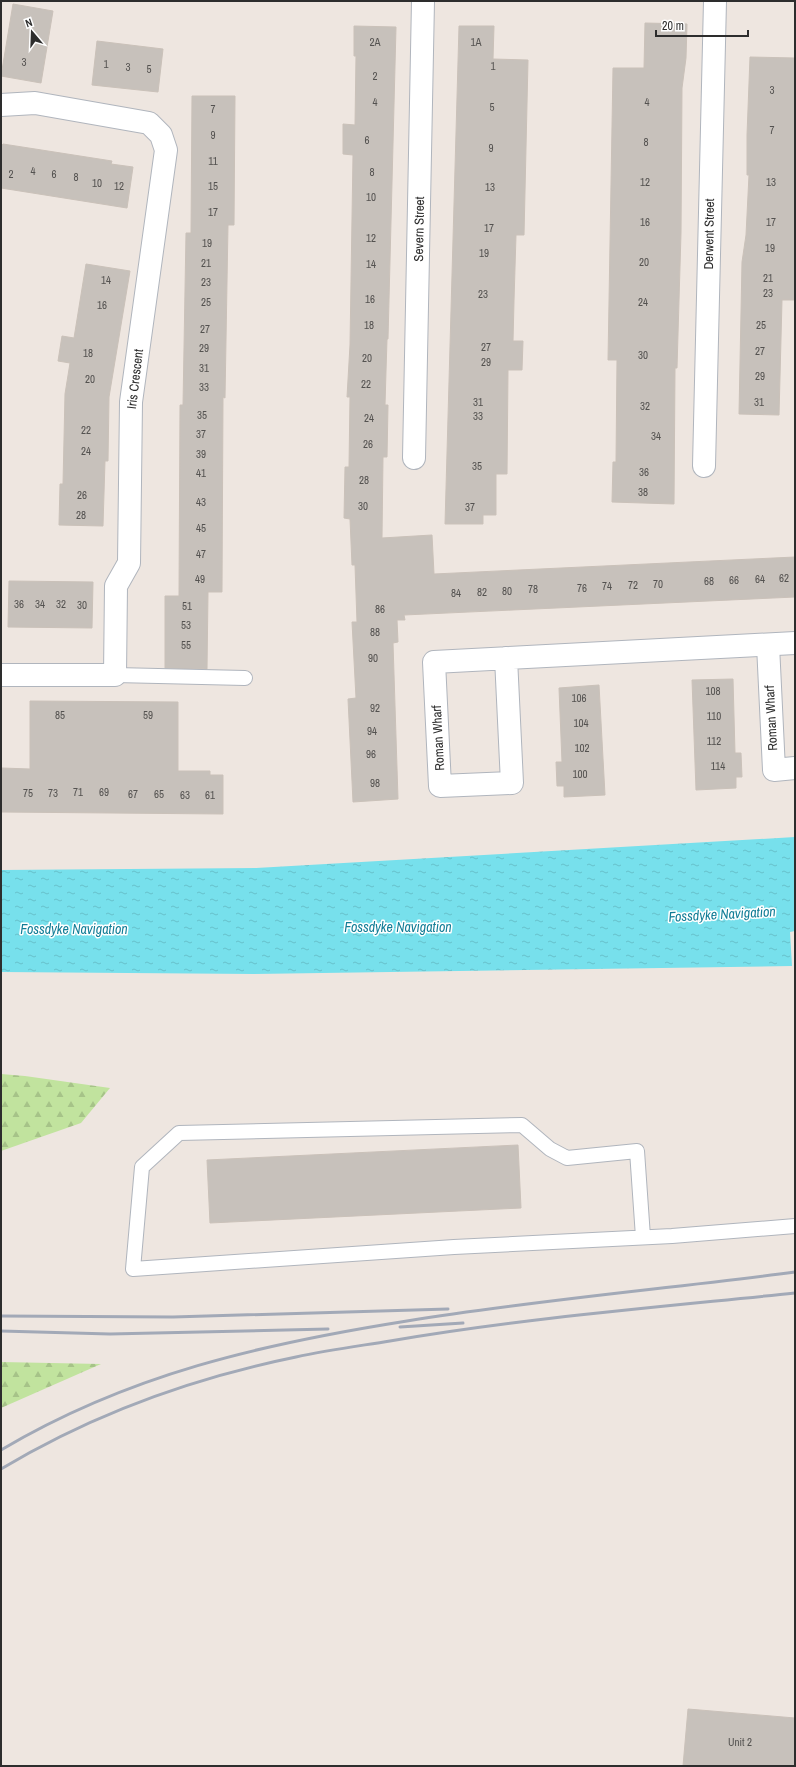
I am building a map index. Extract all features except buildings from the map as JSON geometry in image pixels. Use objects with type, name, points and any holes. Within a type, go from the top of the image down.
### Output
[{"type":"street","name":"Severn Street","points":[[414,458],[423,1]]},
{"type":"street","name":"Derwent Street","points":[[704,466],[715,1]]},
{"type":"street","name":"Iris Crescent","points":[[1,105],[35,103],[149,123],[161,135],[166,150],[131,402],[129,562],[116,586],[115,675]]},
{"type":"street","name":"Roman Wharf","points":[[506,658],[512,783],[440,786],[434,662],[506,658],[795,644]]},
{"type":"street","name":"Roman Wharf","points":[[768,645],[774,770],[795,768]]},
{"type":"street","points":[[1,675],[115,675]]},
{"type":"lane","points":[[115,675],[245,678]]},
{"type":"lane","points":[[643,1237],[637,1151],[567,1158],[550,1149],[522,1125],[178,1133],[142,1167],[133,1269],[454,1247],[643,1237],[795,1226]]},
{"type":"green space","points":[[1,1074],[110,1088],[81,1123],[1,1151]]},
{"type":"green space","points":[[1,1362],[101,1364],[1,1408]]},
{"type":"water","name":"Fossdyke Navigation","points":[[795,837],[795,931],[790,932],[792,966],[254,974],[1,972],[1,870],[256,868]]},
{"type":"railway","points":[[1,1450],[49,1424],[98,1401],[147,1382],[198,1366],[300,1340],[407,1321],[503,1307],[795,1272]]},
{"type":"railway","points":[[1,1469],[35,1450],[107,1415],[181,1387],[296,1357],[343,1348],[541,1319],[795,1293]]},
{"type":"railway","points":[[1,1316],[173,1317],[448,1309]]},
{"type":"railway","points":[[400,1327],[463,1323]]},
{"type":"railway","points":[[1,1331],[110,1334],[328,1329]]}]
